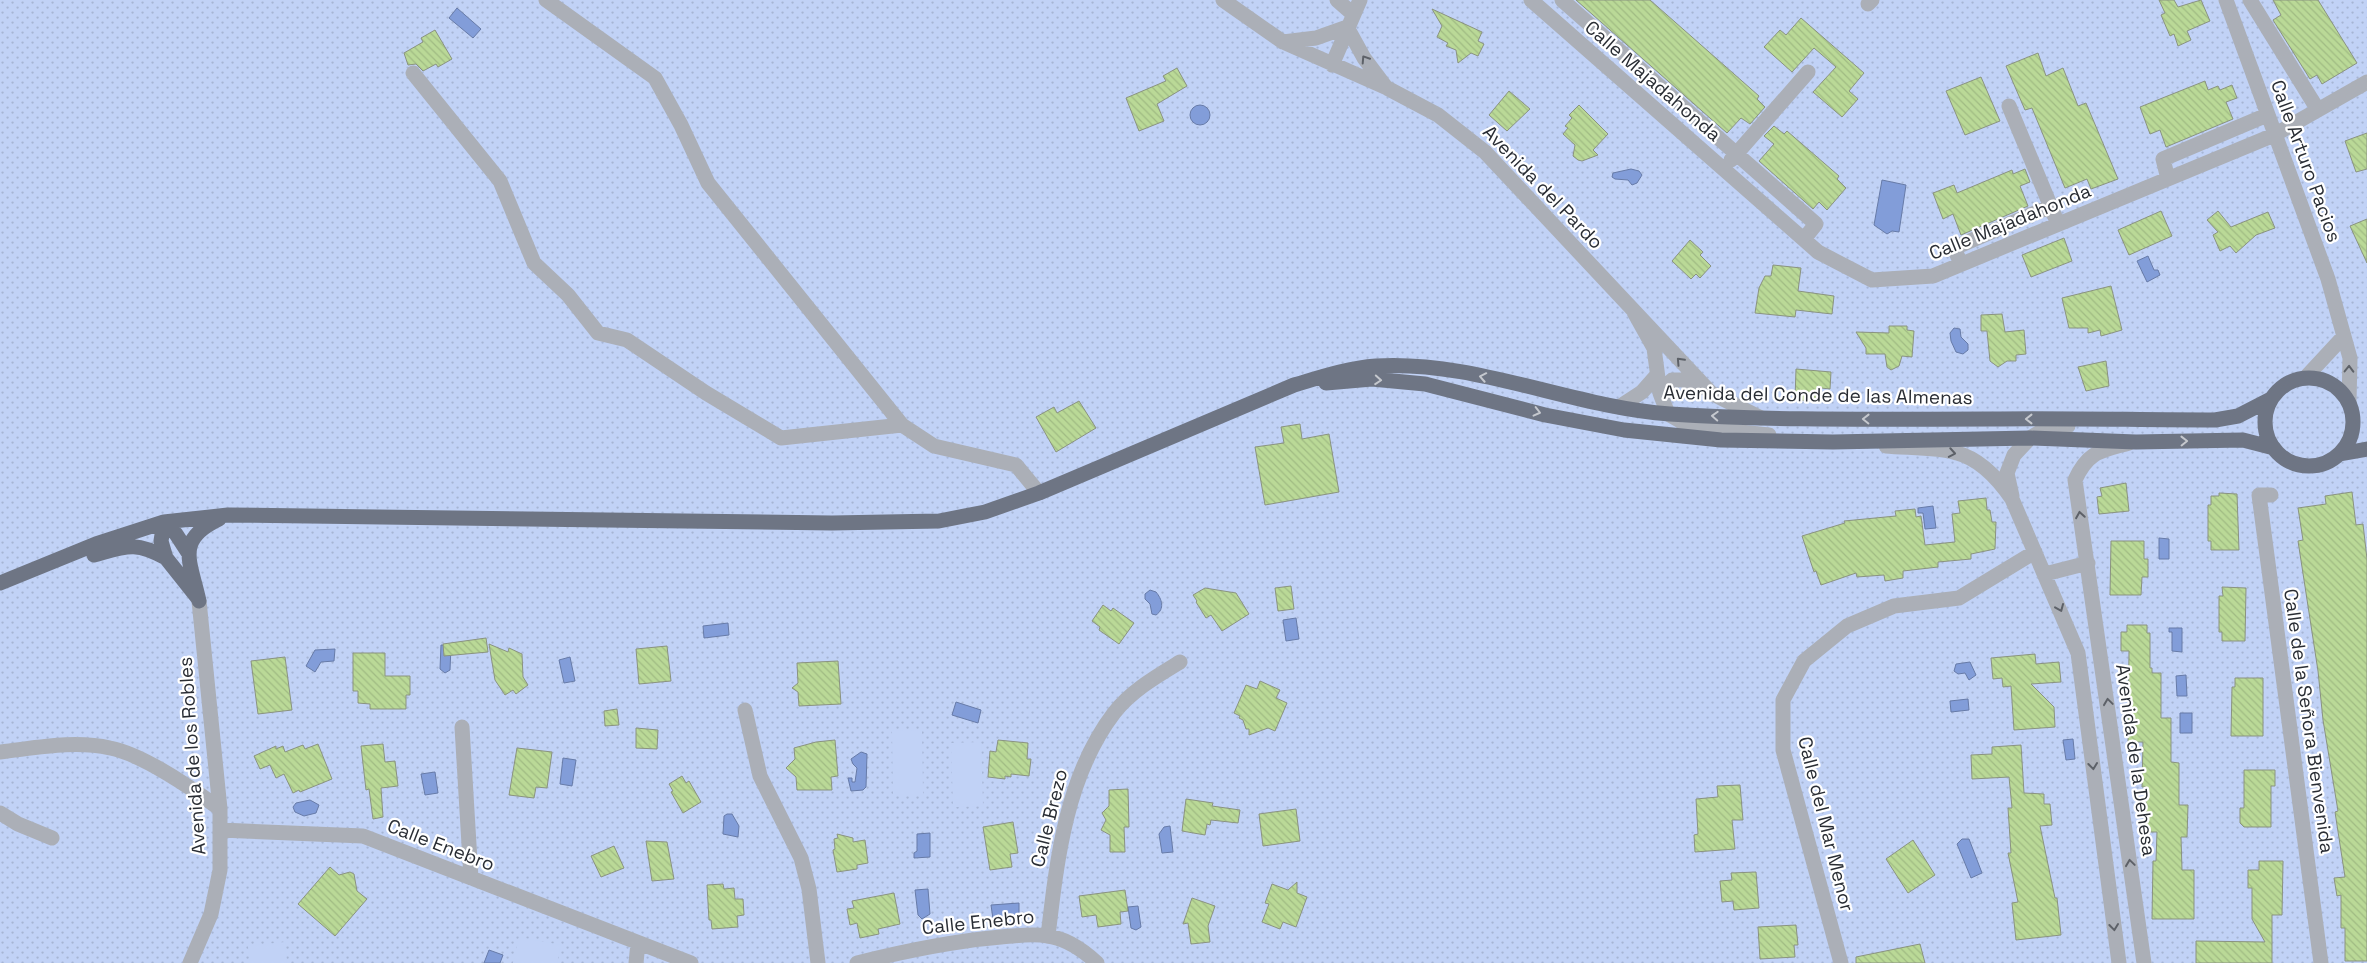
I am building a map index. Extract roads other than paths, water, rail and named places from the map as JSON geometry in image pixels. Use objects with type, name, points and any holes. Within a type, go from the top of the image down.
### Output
[{"type":"main road","name":"Avenida del Conde de las Almenas","points":[[1294,385],[1336,372],[1375,366],[1428,367],[1552,391],[1619,407],[1668,414],[1762,418],[2215,420],[2238,416],[2271,399]]},
{"type":"main road","points":[[2351,408],[2353,430],[2348,443],[2340,454],[2328,462],[2313,466],[2298,465],[2285,458],[2274,448],[2268,437],[2265,424],[2266,411],[2271,399],[2286,384],[2306,377],[2319,378],[2331,383],[2341,391],[2351,408],[2367,425]]},
{"type":"main road","points":[[0,583],[96,544],[164,522],[228,515],[832,523],[939,520],[985,512],[1039,493],[1294,385],[1372,379],[1425,384],[1545,414],[1624,430],[1721,440],[1834,442],[2030,438],[2136,442],[2243,440],[2274,448]]},
{"type":"main road","points":[[2340,454],[2367,449]]},
{"type":"main road","points":[[189,554],[192,538],[204,526],[228,515]]},
{"type":"main road","points":[[164,522],[176,534],[189,554],[199,600]]},
{"type":"main road","points":[[164,522],[161,541],[166,558]]},
{"type":"main road","points":[[16,576],[132,544],[154,551],[166,558],[199,600]]},
{"type":"street","points":[[546,0],[655,78],[681,125],[708,182],[902,425],[934,446],[1016,465],[1039,493]]},
{"type":"street","name":"Avenida del Pardo","points":[[1223,0],[1283,42],[1387,88],[1438,115],[1485,152],[1634,312]]},
{"type":"street","points":[[1337,0],[1350,20]]},
{"type":"street","points":[[1332,65],[1360,0]]},
{"type":"street","points":[[1562,0],[1737,152],[1816,224],[1804,239]]},
{"type":"street","name":"Calle Arturo Pacios","points":[[2226,0],[2328,279],[2350,358],[2351,408]]},
{"type":"street","points":[[2250,0],[2318,110]]},
{"type":"street","name":"Calle Majadahonda","points":[[1539,3],[1818,252],[1872,280],[1933,276],[2274,135],[2367,82]]},
{"type":"street","points":[[1283,42],[1316,38],[1350,20]]},
{"type":"street","name":"Avenida del Pardo","points":[[1350,20],[1364,58],[1387,88]]},
{"type":"street","points":[[1723,168],[1808,72]]},
{"type":"street","points":[[413,73],[500,181],[534,263],[568,295],[598,332],[627,340],[706,393],[781,438],[902,425]]},
{"type":"street","points":[[2009,106],[2058,224]]},
{"type":"street","points":[[2168,179],[2163,159],[2267,114]]},
{"type":"street","points":[[1961,264],[1954,248],[2051,206]]},
{"type":"street","points":[[1634,312],[1654,348],[1660,394],[1668,414],[1691,427],[1834,442],[1956,452],[1979,464],[2001,483],[2012,500],[2036,552],[2078,653],[2119,963]]},
{"type":"street","points":[[1634,312],[1710,394]]},
{"type":"street","points":[[2306,377],[2344,336]]},
{"type":"street","points":[[1619,407],[1642,392],[1657,375]]},
{"type":"street","points":[[1660,394],[1672,380],[1684,380],[1762,418]]},
{"type":"street","points":[[2012,500],[2008,473],[2014,455],[2030,438],[2050,426],[2120,426],[2182,420]]},
{"type":"street","name":"Avenida de la Dehesa","points":[[2136,442],[2095,453],[2082,464],[2075,480],[2144,963]]},
{"type":"street","name":"Calle de la Señora Bienvenida","points":[[2271,495],[2259,495],[2321,963]]},
{"type":"street","name":"Calle del Mar Menor","points":[[1841,963],[1783,750],[1783,700],[1804,662],[1847,626],[1894,606],[1959,598],[2036,552]]},
{"type":"street","points":[[2045,574],[2088,563]]},
{"type":"street","name":"Avenida de los Robles","points":[[190,963],[211,914],[220,870],[221,830],[199,600]]},
{"type":"street","name":"Calle Brezo","points":[[1048,936],[1055,880],[1075,784],[1090,750],[1115,712],[1151,679],[1180,662]]},
{"type":"street","points":[[745,710],[760,776],[801,858],[809,889],[818,963]]},
{"type":"street","points":[[462,727],[471,878]]},
{"type":"street","points":[[0,752],[55,745],[111,748],[146,762],[194,789],[220,809]]},
{"type":"street","points":[[0,813],[18,824],[52,838]]},
{"type":"street","name":"Calle Enebro","points":[[221,830],[363,836],[691,963]]},
{"type":"street","name":"Calle Enebro","points":[[857,963],[916,948],[967,940],[1048,936],[1083,950],[1097,963]]},
{"type":"street","points":[[636,963],[638,943]]},
{"type":"water","points":[[457,8],[481,29],[473,38],[449,18]]},
{"type":"water","points":[[1200,105],[1207,108],[1210,115],[1207,122],[1200,125],[1193,122],[1190,115],[1193,108]]},
{"type":"water","points":[[1631,169],[1639,171],[1642,175],[1637,183],[1632,185],[1628,180],[1612,177],[1613,173]]},
{"type":"water","points":[[1882,180],[1906,185],[1899,232],[1892,231],[1887,234],[1874,225]]},
{"type":"water","points":[[2148,256],[2154,270],[2158,270],[2160,275],[2147,282],[2137,261]]},
{"type":"water","points":[[1954,328],[1960,329],[1961,337],[1968,344],[1968,350],[1963,354],[1956,352],[1951,341],[1950,333]]},
{"type":"water","points":[[1933,506],[1936,528],[1925,529],[1923,513],[1918,513],[1918,508]]},
{"type":"water","points":[[2159,538],[2169,539],[2169,559],[2159,559]]},
{"type":"water","points":[[1150,590],[1156,592],[1161,601],[1161,610],[1156,615],[1152,614],[1150,604],[1145,599],[1145,594]]},
{"type":"water","points":[[1296,618],[1299,639],[1286,641],[1283,620]]},
{"type":"water","points":[[728,623],[729,635],[704,638],[703,626]]},
{"type":"water","points":[[2169,628],[2182,628],[2182,652],[2172,651],[2172,632],[2169,632]]},
{"type":"water","points":[[441,645],[451,646],[450,670],[445,673],[440,669]]},
{"type":"water","points":[[335,649],[334,661],[321,662],[315,672],[306,666],[315,650]]},
{"type":"water","points":[[570,657],[575,681],[564,683],[559,660]]},
{"type":"water","points":[[1970,662],[1976,675],[1969,680],[1965,673],[1958,674],[1954,671],[1956,664]]},
{"type":"water","points":[[2186,675],[2187,696],[2177,696],[2176,676]]},
{"type":"water","points":[[1968,699],[1969,710],[1951,712],[1950,701]]},
{"type":"water","points":[[956,702],[981,710],[978,723],[952,715]]},
{"type":"water","points":[[2180,713],[2192,713],[2192,733],[2180,733]]},
{"type":"water","points":[[2073,739],[2075,759],[2066,760],[2063,740]]},
{"type":"water","points":[[861,752],[867,754],[866,787],[863,790],[851,791],[848,778],[852,778],[852,782],[855,782],[857,768],[851,759]]},
{"type":"water","points":[[563,758],[576,760],[572,786],[560,784]]},
{"type":"water","points":[[435,772],[438,793],[425,795],[421,774]]},
{"type":"water","points":[[310,800],[319,805],[316,813],[304,816],[295,812],[293,807],[296,803]]},
{"type":"water","points":[[732,814],[739,826],[738,837],[723,834],[724,816]]},
{"type":"water","points":[[1170,826],[1173,852],[1162,853],[1159,834],[1164,827]]},
{"type":"water","points":[[930,833],[930,857],[914,858],[914,853],[917,851],[917,834]]},
{"type":"water","points":[[1962,839],[1969,839],[1982,873],[1971,878],[1957,844]]},
{"type":"water","points":[[928,889],[930,914],[922,919],[918,915],[915,890]]},
{"type":"water","points":[[1019,903],[1019,917],[993,919],[991,905]]},
{"type":"water","points":[[1138,906],[1141,927],[1136,930],[1131,928],[1128,907]]},
{"type":"water","points":[[489,950],[503,955],[500,963],[484,963]]}]
